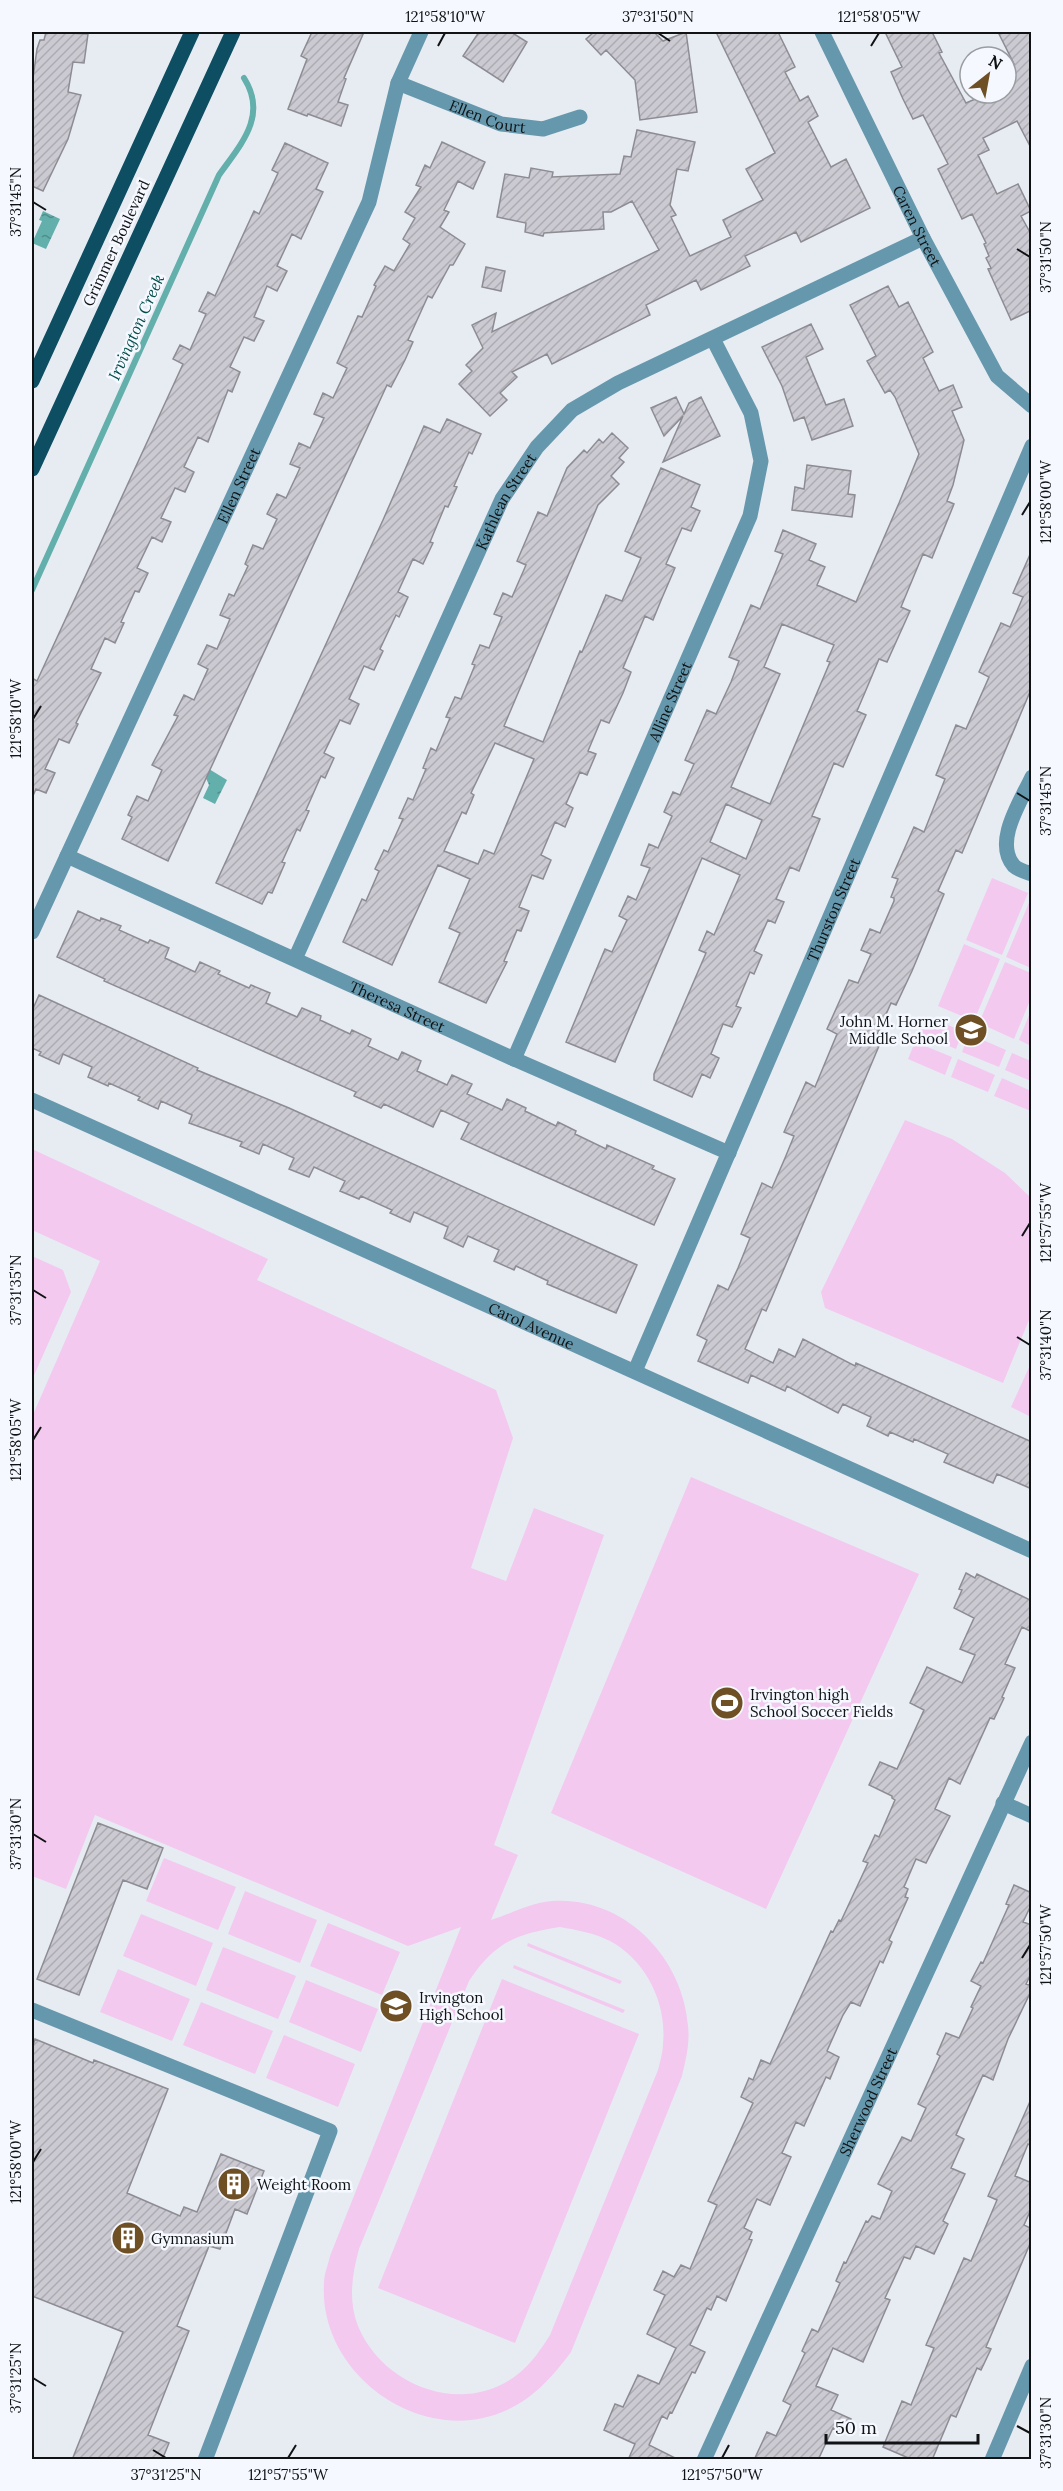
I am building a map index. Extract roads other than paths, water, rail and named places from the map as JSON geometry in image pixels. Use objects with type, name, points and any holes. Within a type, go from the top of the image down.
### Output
[{"type":"main road","name":"Grimmer Boulevard","points":[[32,381],[192,32]]},
{"type":"main road","name":"Grimmer Boulevard","points":[[32,469],[233,32]]},
{"type":"street","name":"Ellen Street","points":[[32,932],[369,202],[398,83],[422,32]]},
{"type":"street","name":"Caren Street","points":[[822,32],[923,238],[997,376],[1032,406]]},
{"type":"street","name":"Ellen Court","points":[[398,83],[501,124],[543,129],[580,117]]},
{"type":"street","name":"Kathlean Street","points":[[295,959],[502,499],[537,447],[572,410],[618,382],[923,238]]},
{"type":"street","name":"Alline Street","points":[[513,1059],[750,516],[761,461],[751,413],[713,339]]},
{"type":"street","name":"Thurston Street","points":[[635,1371],[1032,446]]},
{"type":"street","points":[[1032,777],[1009,830],[1006,851],[1015,868],[1032,874]]},
{"type":"street","name":"Theresa Street","points":[[67,856],[513,1059],[729,1153]]},
{"type":"street","name":"Carol Avenue","points":[[32,1100],[1032,1551]]},
{"type":"street","name":"Sherwood Street","points":[[704,2460],[1032,1742]]},
{"type":"street","points":[[1003,1803],[1032,1816]]},
{"type":"street","points":[[32,2010],[330,2131],[205,2460]]},
{"type":"street","points":[[992,2460],[1032,2366]]},
{"type":"water","points":[[43,211],[60,219],[46,249],[32,243],[42,221],[39,220]]},
{"type":"water","points":[[209,769],[227,780],[215,804],[203,798],[209,785],[205,776]]},
{"type":"waterway","name":"Irvington Creek","points":[[32,590],[219,175],[249,129],[253,105],[251,92],[244,78]]},
{"type":"place","name":"John M. Horner Middle School","points":[[971,1030]]},
{"type":"place","name":"Irvington high School Soccer Fields","points":[[727,1703]]},
{"type":"place","name":"Irvington High School","points":[[396,2006]]},
{"type":"place","name":"Weight Room","points":[[234,2184]]},
{"type":"place","name":"Gymnasium","points":[[128,2238]]}]
